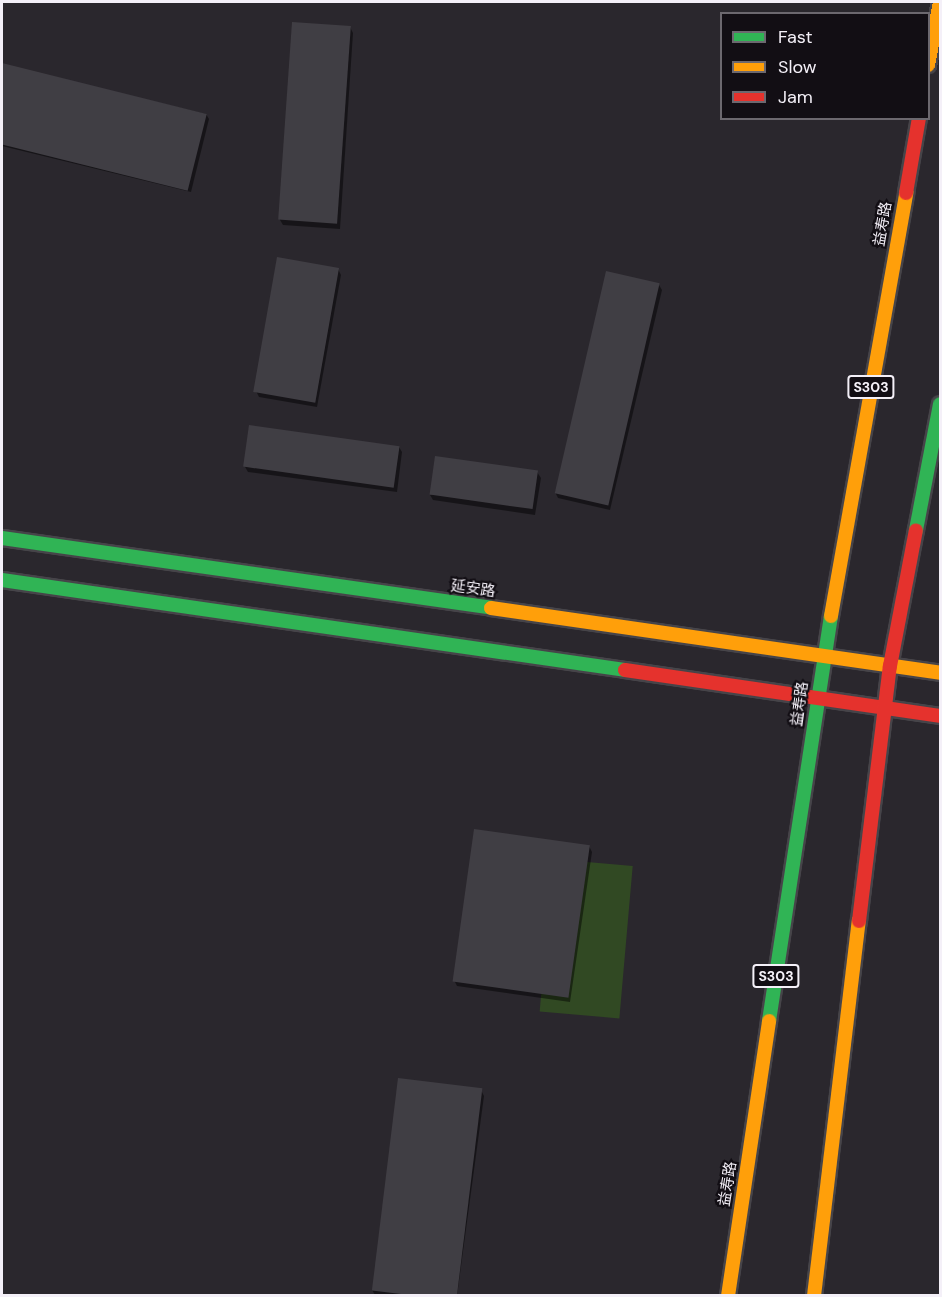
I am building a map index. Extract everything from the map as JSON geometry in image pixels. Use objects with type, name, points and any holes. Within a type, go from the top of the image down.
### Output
[{"type":"main road","points":[[930,54],[940,2]]},
{"type":"main road","name":"益寿路","points":[[728,1296],[824,655],[919,120]]},
{"type":"main road","points":[[814,1296],[884,708],[940,404]]},
{"type":"main road","name":"延安路","points":[[2,538],[940,673]]},
{"type":"main road","points":[[2,580],[940,716]]},
{"type":"green space","points":[[553,859],[633,866],[619,1018],[540,1011]]},
{"type":"building","points":[[292,22],[351,26],[337,224],[278,220]]},
{"type":"building","points":[[2,63],[207,114],[188,191],[2,144]]},
{"type":"building","points":[[277,257],[339,268],[315,403],[253,392]]},
{"type":"building","points":[[606,271],[660,283],[608,506],[555,493]]},
{"type":"building","points":[[249,425],[400,446],[394,488],[243,467]]},
{"type":"building","points":[[435,456],[538,470],[533,509],[430,495]]},
{"type":"building","points":[[474,829],[590,845],[568,998],[453,982]]},
{"type":"building","points":[[398,1078],[482,1088],[457,1296],[417,1296],[372,1290]]},
{"type":"traffic: fast","points":[[916,530],[940,404]]},
{"type":"traffic: fast","points":[[2,538],[491,608]]},
{"type":"traffic: fast","points":[[2,580],[625,670]]},
{"type":"traffic: fast","points":[[769,1021],[831,616]]},
{"type":"traffic: slow","points":[[930,54],[940,2]]},
{"type":"traffic: slow","points":[[831,616],[906,193]]},
{"type":"traffic: slow","points":[[491,608],[940,673]]},
{"type":"traffic: slow","points":[[814,1296],[859,921]]},
{"type":"traffic: slow","points":[[728,1296],[769,1021]]},
{"type":"traffic: jam","points":[[906,193],[919,120]]},
{"type":"traffic: jam","points":[[859,921],[890,666],[916,530]]},
{"type":"traffic: jam","points":[[625,670],[940,716]]}]
